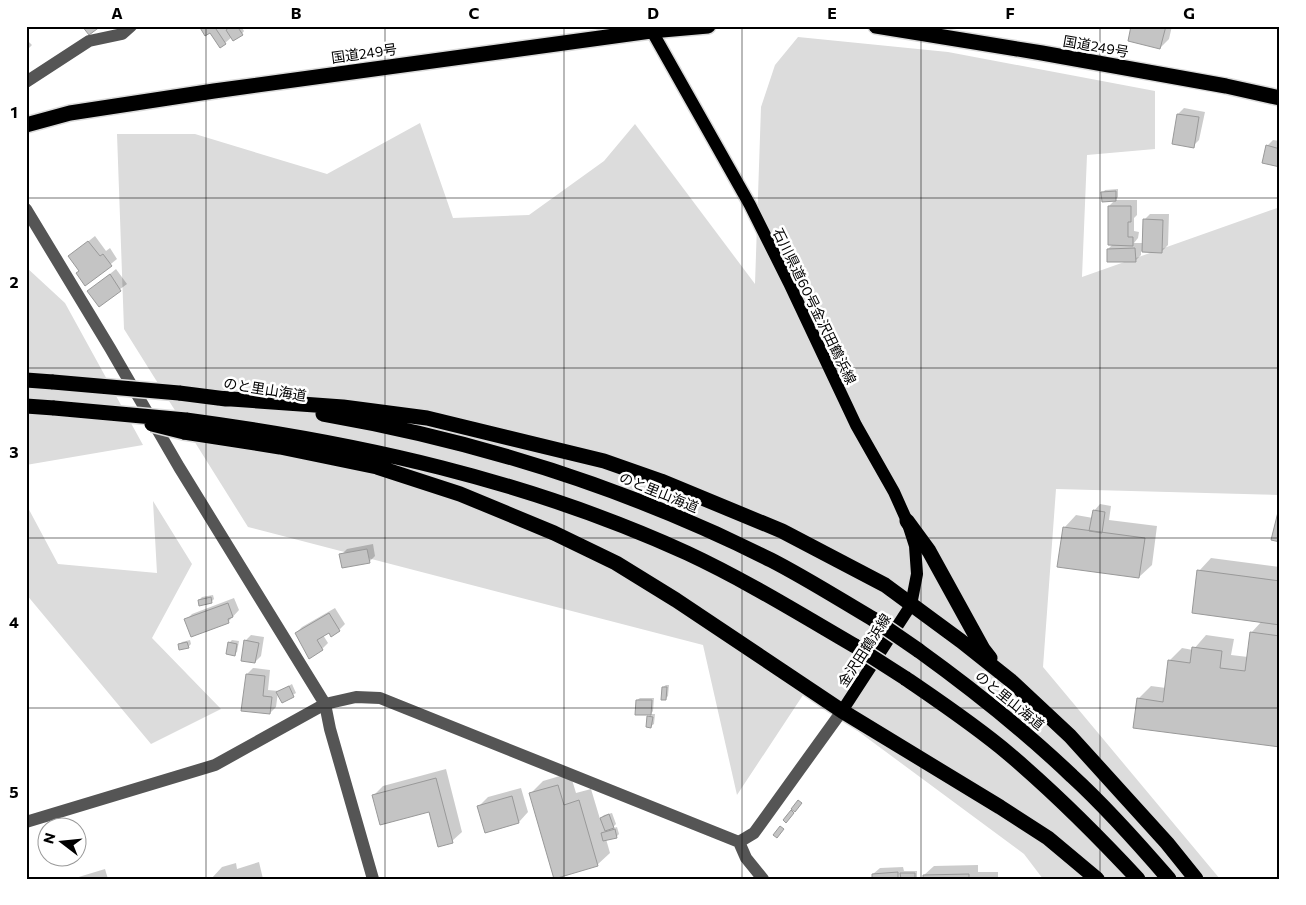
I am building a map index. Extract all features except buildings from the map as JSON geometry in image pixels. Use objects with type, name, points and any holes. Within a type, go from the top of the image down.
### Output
[{"type":"highway","name":"国道249号","points":[[26,125],[70,113],[214,90],[650,28],[708,26]]},
{"type":"highway","name":"国道249号","points":[[876,26],[1042,53],[1226,86],[1280,98]]},
{"type":"highway","name":"のと里山海道","points":[[26,380],[179,393],[410,430],[512,458],[575,478],[628,496],[716,533],[773,561],[873,619],[967,686],[1073,776],[1126,830],[1169,879]]},
{"type":"highway","points":[[217,398],[343,407],[427,418],[604,461],[661,480],[782,531],[885,585],[1001,673],[1070,736],[1168,843],[1196,879]]},
{"type":"highway","points":[[26,406],[105,412],[185,426],[377,467],[460,494],[554,533],[616,564],[676,600],[842,711],[1048,838],[1097,879]]},
{"type":"highway","points":[[185,426],[292,435],[400,457],[496,482],[618,524],[687,553],[760,591],[855,646],[953,711],[1015,759],[1057,796],[1138,879]]},
{"type":"highway","points":[[907,521],[929,550],[983,649],[1001,673]]},
{"type":"main road","name":"石川県道60号金沢田鶴浜線","points":[[650,28],[750,205],[856,425],[894,492],[907,521],[915,546],[917,574],[911,605]]},
{"type":"main road","name":"金沢田鶴浜線","points":[[842,711],[911,605]]},
{"type":"street","points":[[26,82],[89,41],[122,34],[131,26]]},
{"type":"street","points":[[26,209],[184,475],[325,704],[330,729],[373,879]]},
{"type":"street","points":[[26,822],[215,765],[325,704],[356,697],[380,698],[739,842],[746,858],[763,879]]},
{"type":"street","points":[[739,842],[754,833],[842,711]]},
{"type":"shaded area","points":[[798,37],[948,52],[1155,91],[1155,149],[1087,155],[1082,277],[1280,207],[1280,495],[1056,489],[1043,667],[1220,879],[1043,879],[1024,854],[805,692],[737,795],[703,645],[248,527],[124,329],[117,134],[195,134],[327,174],[420,123],[453,218],[529,215],[604,161],[635,124],[755,284],[761,107],[775,65]]},
{"type":"shaded area","points":[[26,267],[65,303],[143,445],[26,465]]},
{"type":"shaded area","points":[[153,501],[192,564],[152,638],[221,709],[151,744],[26,594],[26,504],[58,564],[157,573]]}]
